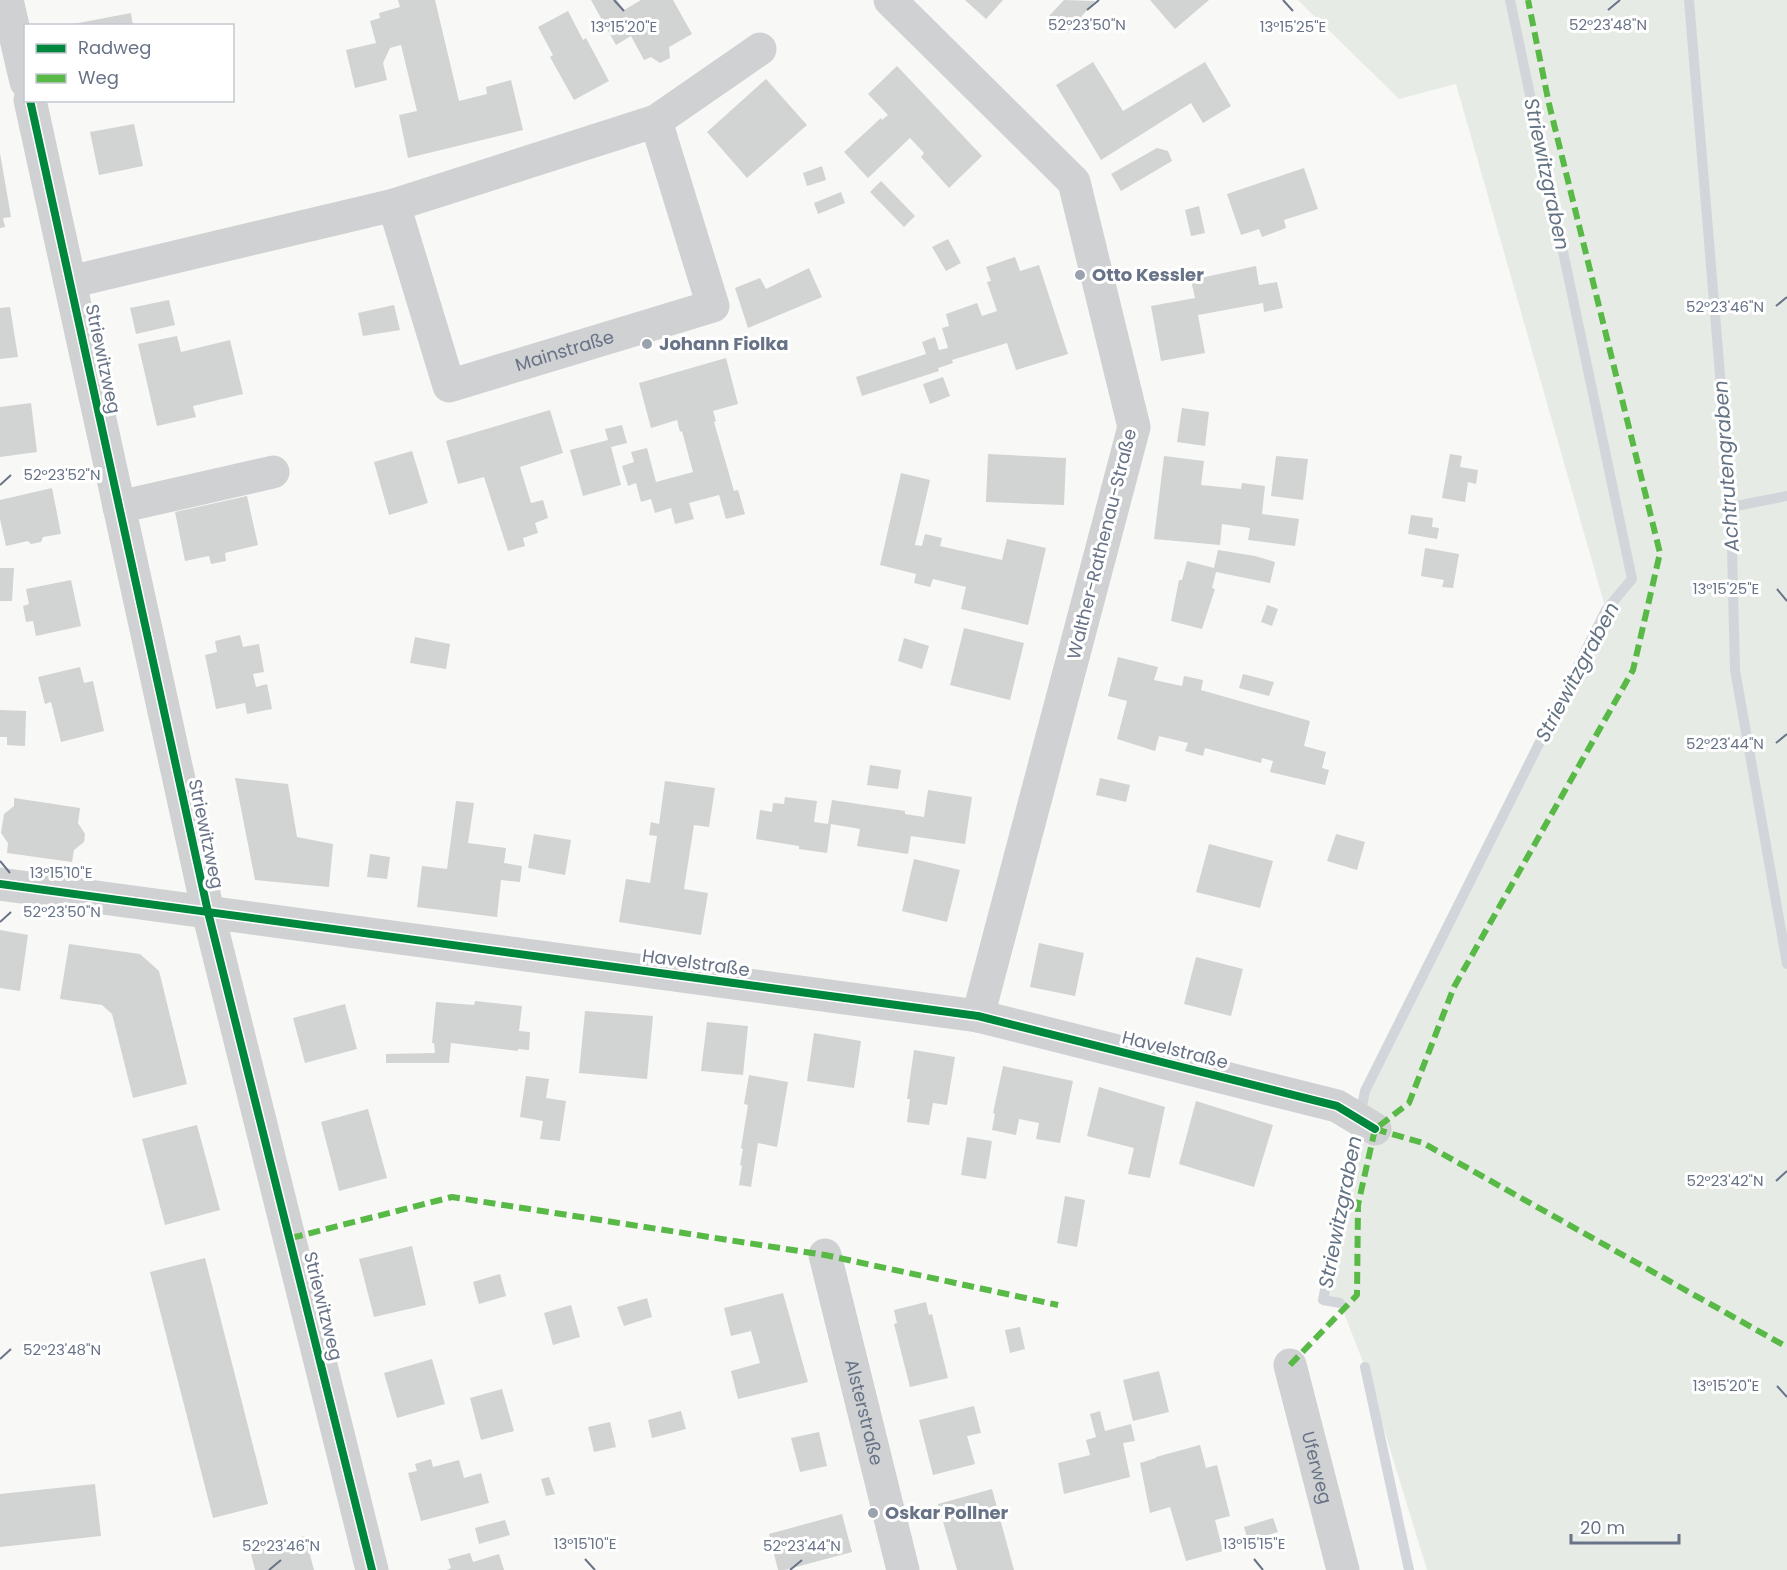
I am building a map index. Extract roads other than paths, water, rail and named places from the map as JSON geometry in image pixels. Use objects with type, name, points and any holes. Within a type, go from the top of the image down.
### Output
[{"type":"street","points":[[7,0],[24,73]]},
{"type":"street","name":"Walther-Rathenau-Straße","points":[[890,0],[1074,182],[1134,427],[978,1016]]},
{"type":"street","points":[[70,282],[394,205],[657,121],[760,49]]},
{"type":"street","name":"Striewitzweg","points":[[30,102],[208,912],[372,1570]]},
{"type":"street","name":"Mainstraße","points":[[394,205],[449,386],[713,306],[657,121]]},
{"type":"street","points":[[119,507],[273,472]]},
{"type":"street","name":"Havelstraße","points":[[0,884],[978,1016],[1337,1106],[1375,1129]]},
{"type":"street","name":"Alsterstraße","points":[[825,1255],[903,1570]]},
{"type":"street","name":"Uferweg","points":[[1290,1365],[1343,1570]]},
{"type":"waterway","name":"Striewitzgraben","points":[[1340,1303],[1323,1300],[1365,1091],[1606,610],[1632,579],[1510,0]]},
{"type":"waterway","name":"Achtrutengraben","points":[[1689,0],[1731,507],[1735,670],[1787,964]]},
{"type":"waterway","points":[[1731,507],[1787,496]]},
{"type":"waterway","name":"Striewitzgraben","points":[[1365,1367],[1409,1570]]},
{"type":"place","name":"Otto Kessler","points":[[1080,275]]},
{"type":"place","name":"Johann Fiolka","points":[[647,344]]},
{"type":"place","name":"Oskar Pollner","points":[[873,1513]]}]
